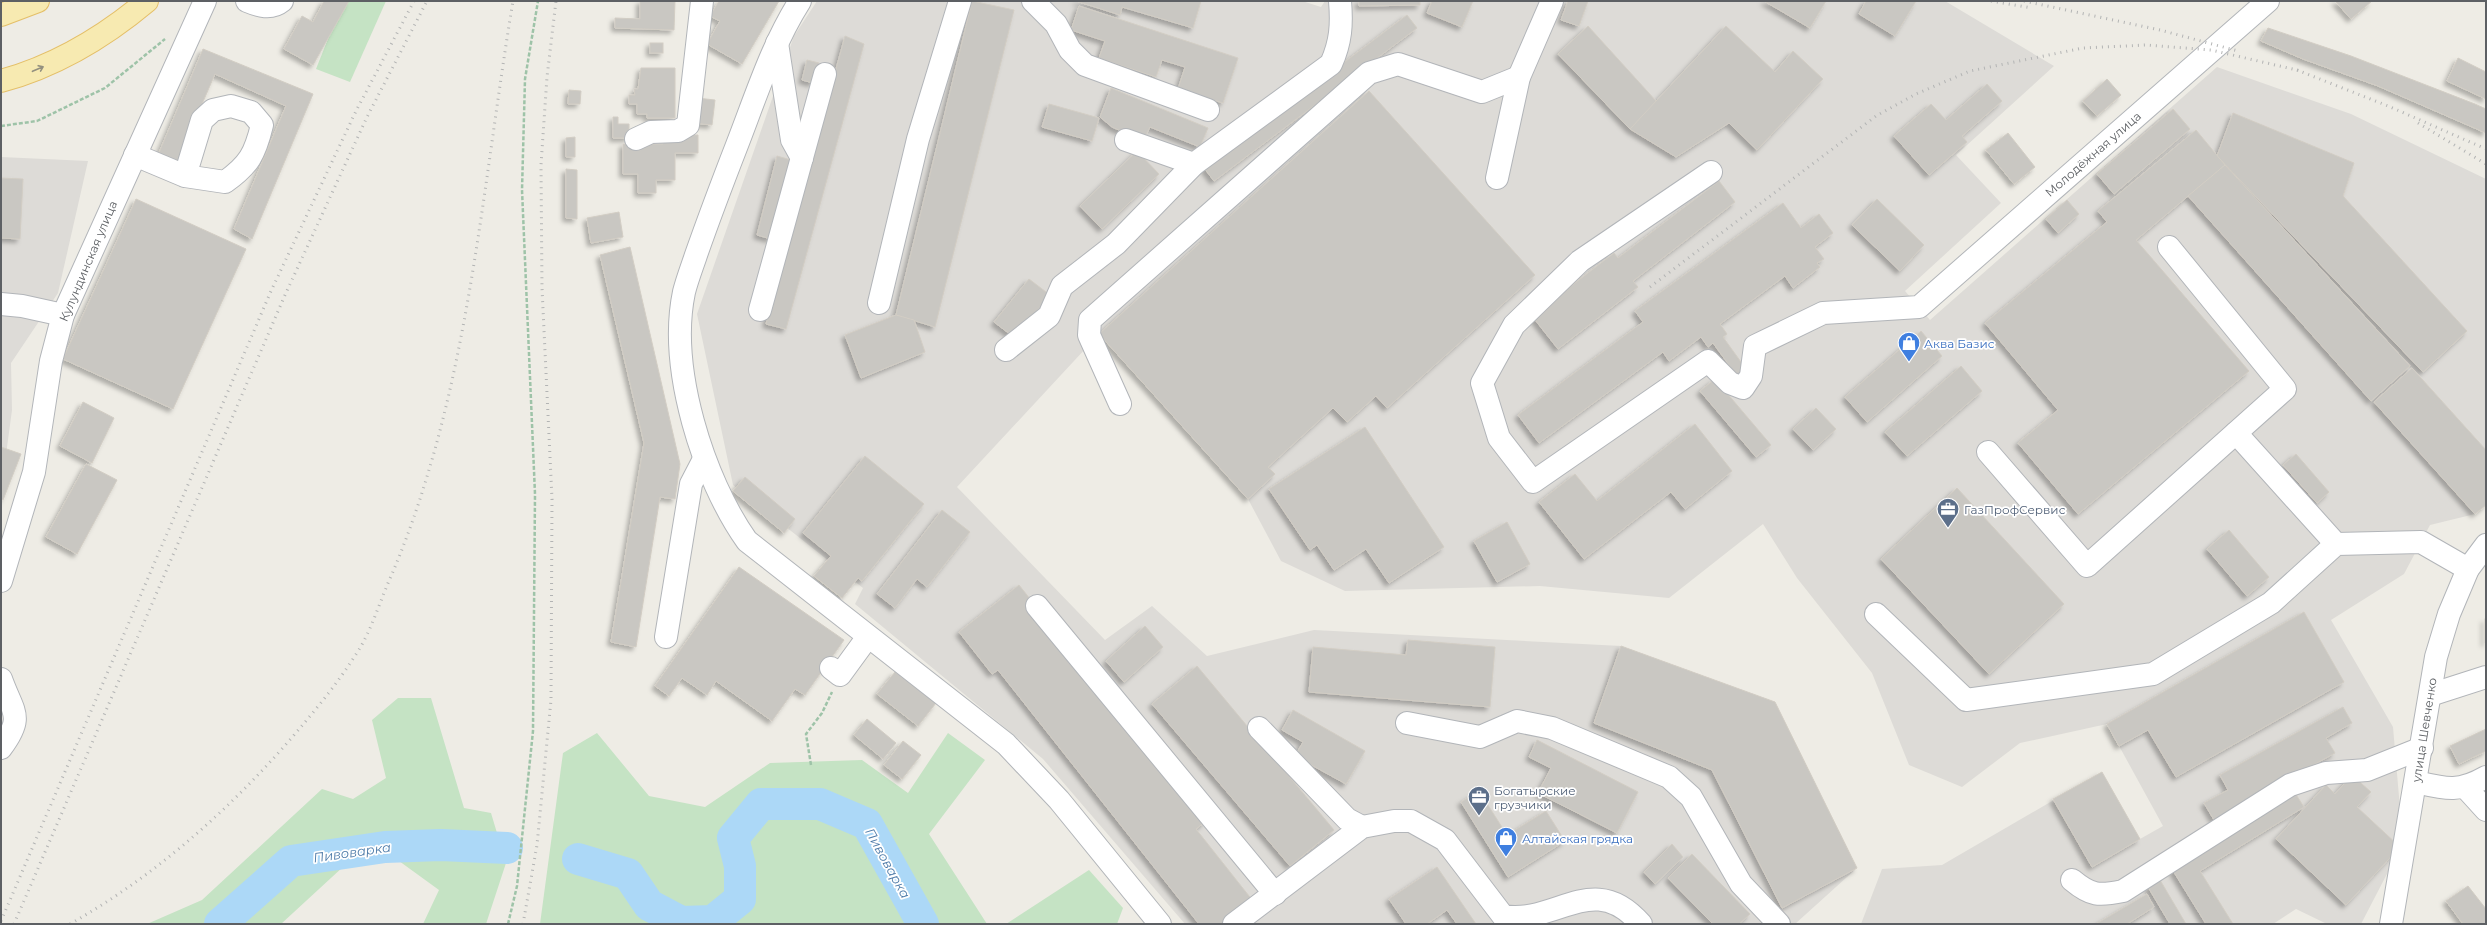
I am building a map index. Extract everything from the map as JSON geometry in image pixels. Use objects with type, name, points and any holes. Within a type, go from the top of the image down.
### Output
[{"type":"main road","points":[[1,14],[38,1]]},
{"type":"main road","points":[[1,81],[24,74],[93,42],[147,1]]},
{"type":"street","name":"Кулундинская улица","points":[[1,581],[34,472],[51,362],[63,315],[205,1]]},
{"type":"street","points":[[247,1],[260,6],[276,6],[282,1]]},
{"type":"street","points":[[636,140],[651,132],[678,131],[688,125],[702,1]]},
{"type":"street","points":[[800,1],[777,42],[706,226],[684,292],[680,344],[686,390],[704,459],[730,517],[747,541],[868,638],[1006,744],[1059,800],[1160,924]]},
{"type":"street","points":[[879,303],[918,139],[960,1]]},
{"type":"street","points":[[1033,1],[1056,24],[1070,50],[1085,64],[1208,110]]},
{"type":"street","points":[[1006,350],[1049,316],[1062,286],[1116,244],[1194,164],[1331,64],[1338,48],[1342,25],[1340,1]]},
{"type":"street","points":[[1497,178],[1519,78],[1552,1]]},
{"type":"street","name":"Молодёжная улица","points":[[1711,172],[1580,261],[1514,325],[1482,383],[1500,438],[1533,482],[1708,361],[1730,383],[1743,388],[1751,376],[1755,346],[1823,313],[1919,307],[2268,1]]},
{"type":"street","points":[[777,42],[792,140],[802,158]]},
{"type":"street","points":[[1120,404],[1089,334],[1090,320],[1369,73],[1398,64],[1482,92],[1519,78]]},
{"type":"street","points":[[760,310],[825,74]]},
{"type":"street","points":[[1126,140],[1194,164]]},
{"type":"street","points":[[135,155],[185,176]]},
{"type":"street","points":[[1988,452],[2087,566],[2284,389],[2169,247]]},
{"type":"street","points":[[1,304],[22,306],[63,315]]},
{"type":"street","points":[[2236,433],[2336,544]]},
{"type":"street","points":[[666,637],[691,484],[704,459]]},
{"type":"street","points":[[1876,614],[1966,700],[2153,674],[2271,603],[2336,544],[2422,542],[2480,556]]},
{"type":"street","name":"улица Шевченко","points":[[2391,924],[2422,748],[2436,657],[2449,614],[2480,556]]},
{"type":"street","points":[[1037,606],[1275,894]]},
{"type":"street","points":[[835,672],[868,638]]},
{"type":"street","points":[[2430,695],[2486,677]]},
{"type":"street","points":[[1,679],[16,719],[12,733],[1,748]]},
{"type":"street","points":[[1407,723],[1480,737],[1517,721],[1552,728],[1669,777],[1691,797],[1741,884],[1780,924]]},
{"type":"street","points":[[1258,728],[1347,819],[1362,828]]},
{"type":"street","points":[[2072,880],[2085,891],[2101,896],[2123,891],[2290,785],[2326,773],[2367,770],[2422,748]]},
{"type":"street","points":[[2416,782],[2448,790],[2466,788],[2486,776]]},
{"type":"street","points":[[2466,788],[2486,810]]},
{"type":"street","points":[[1234,924],[1362,828],[1394,821],[1410,821],[1445,840],[1503,916],[1516,922],[1547,921],[1587,903],[1609,902],[1630,911],[1641,924]]},
{"type":"path","points":[[508,924],[517,886],[532,731],[535,494],[522,190],[525,79],[538,1]]},
{"type":"path","points":[[1,126],[37,120],[105,88],[168,36]]},
{"type":"path","points":[[811,765],[806,734],[822,713],[835,672]]},
{"type":"shaded area","points":[[817,1],[1302,1],[1321,7],[1325,1],[1945,1],[2054,66],[1956,155],[2001,203],[1905,291],[1930,320],[2217,67],[2351,114],[2486,179],[2486,505],[2475,514],[2430,525],[2404,574],[2331,620],[2393,727],[2403,843],[2361,924],[2327,924],[2296,909],[2273,924],[1861,924],[1882,869],[1942,865],[2102,772],[2140,839],[2163,826],[2107,724],[2020,743],[1962,787],[1909,765],[1872,673],[1797,578],[1763,524],[1669,598],[1540,586],[1345,591],[1281,561],[1248,499],[1099,334],[957,487],[1105,640],[1152,606],[1207,656],[1314,630],[1621,646],[1775,702],[1857,868],[1795,924],[1185,924],[1043,759],[855,604],[863,588],[733,485],[697,314],[794,36]]},
{"type":"shaded area","points":[[1,157],[88,161],[58,293],[11,363],[12,410],[1,492]]},
{"type":"green space","points":[[343,1],[386,1],[350,82],[316,69]]},
{"type":"green space","points":[[398,698],[431,698],[464,808],[491,813],[506,863],[486,924],[423,924],[439,890],[388,853],[344,866],[281,924],[147,924],[202,900],[322,789],[353,799],[386,778],[372,720]]},
{"type":"green space","points":[[597,733],[649,796],[705,807],[770,763],[862,760],[908,793],[948,733],[985,760],[929,834],[987,924],[540,924],[563,753]]},
{"type":"green space","points":[[1089,870],[1123,908],[1117,924],[1006,924]]},
{"type":"building","points":[[324,1],[349,1],[313,65],[284,49],[302,16],[313,22]]},
{"type":"building","points":[[640,1],[675,1],[674,30],[615,28],[615,18],[640,19]]},
{"type":"building","points":[[719,1],[779,1],[742,64],[707,44],[720,21],[710,16]]},
{"type":"building","points":[[972,1],[1014,10],[935,327],[896,315]]},
{"type":"building","points":[[1076,1],[1201,1],[1193,28],[1122,7],[1120,15]]},
{"type":"building","points":[[1359,1],[1420,1],[1420,5],[1359,6]]},
{"type":"building","points":[[1432,1],[1473,1],[1462,27],[1427,13]]},
{"type":"building","points":[[1568,1],[1588,1],[1579,26],[1561,20]]},
{"type":"building","points":[[1764,1],[1826,1],[1810,28]]},
{"type":"building","points":[[1866,1],[1916,1],[1895,36],[1859,14]]},
{"type":"building","points":[[2335,1],[2372,1],[2351,19]]},
{"type":"building","points":[[1079,6],[1238,58],[1223,103],[1178,89],[1185,67],[1162,60],[1156,77],[1099,58],[1105,41],[1071,30]]},
{"type":"building","points":[[1407,15],[1417,28],[1214,181],[1204,168]]},
{"type":"building","points":[[1588,26],[1657,102],[1630,129],[1558,54]]},
{"type":"building","points":[[1726,26],[1775,72],[1793,51],[1823,79],[1757,150],[1729,123],[1676,157],[1630,129]]},
{"type":"building","points":[[2268,28],[2351,56],[2486,109],[2486,133],[2378,86],[2303,59],[2261,41]]},
{"type":"building","points":[[845,36],[864,44],[786,329],[766,324]]},
{"type":"building","points":[[650,43],[663,43],[663,53],[650,53]]},
{"type":"building","points":[[203,49],[313,94],[252,239],[234,229],[286,106],[215,74],[177,162],[158,155]]},
{"type":"building","points":[[2458,58],[2486,72],[2486,99],[2447,81]]},
{"type":"building","points":[[807,60],[819,63],[813,83],[802,80]]},
{"type":"building","points":[[641,68],[675,68],[675,118],[647,118],[647,114],[637,114],[637,104],[629,104],[629,95],[635,95],[634,89],[638,89]]},
{"type":"building","points":[[2107,79],[2121,95],[2097,116],[2083,101]]},
{"type":"building","points":[[1987,84],[2002,101],[1962,136],[1967,142],[1929,175],[1894,136],[1931,104],[1946,120]]},
{"type":"building","points":[[1111,88],[1208,128],[1200,147],[1150,127],[1143,141],[1112,127],[1100,117]]},
{"type":"building","points":[[569,90],[581,91],[580,104],[568,104]]},
{"type":"building","points":[[1369,91],[1535,275],[1387,408],[1376,396],[1347,422],[1333,408],[1268,467],[1275,474],[1248,499],[1099,334]]},
{"type":"building","points":[[697,98],[715,100],[712,125],[694,123]]},
{"type":"building","points":[[1049,104],[1099,118],[1092,141],[1042,127]]},
{"type":"building","points":[[2173,109],[2190,129],[2114,194],[2097,174]]},
{"type":"building","points":[[2233,113],[2354,163],[2343,196],[2467,331],[2423,372],[2217,156]]},
{"type":"building","points":[[613,117],[618,117],[618,124],[629,124],[629,138],[613,138]]},
{"type":"building","points":[[2196,130],[2225,165],[2136,240],[2249,371],[2078,514],[2018,443],[2058,410],[1985,323],[2107,222],[2098,211]]},
{"type":"building","points":[[2008,133],[2035,167],[2014,184],[1986,150]]},
{"type":"building","points":[[663,135],[698,135],[698,153],[675,153],[675,180],[656,180],[656,193],[638,193],[638,174],[623,174],[623,144],[663,144]]},
{"type":"building","points":[[575,137],[575,157],[566,157],[566,138]]},
{"type":"building","points":[[1137,151],[1159,174],[1102,229],[1080,206]]},
{"type":"building","points":[[777,156],[791,160],[771,239],[757,235]]},
{"type":"building","points":[[2225,165],[2410,366],[2371,401],[2188,196]]},
{"type":"building","points":[[566,169],[577,170],[577,219],[566,218]]},
{"type":"building","points":[[1,178],[23,179],[20,239],[1,238]]},
{"type":"building","points":[[1719,181],[1735,202],[1633,281],[1638,287],[1558,349],[1532,316],[1614,253],[1618,258]]},
{"type":"building","points":[[136,199],[246,249],[173,409],[63,359]]},
{"type":"building","points":[[1877,199],[1924,245],[1900,271],[1852,225]]},
{"type":"building","points":[[2067,200],[2079,214],[2058,233],[2046,219]]},
{"type":"building","points":[[1783,203],[1801,228],[1819,214],[1833,233],[1815,247],[1824,259],[1817,263],[1820,267],[1793,288],[1785,276],[1720,324],[1727,334],[1723,337],[1746,369],[1737,376],[1713,343],[1708,347],[1701,337],[1669,361],[1663,352],[1539,443],[1518,415],[1643,322],[1635,311]]},
{"type":"building","points":[[619,212],[623,237],[591,243],[587,218]]},
{"type":"building","points":[[630,247],[680,464],[675,499],[660,497],[636,647],[611,642],[644,443],[600,255]]},
{"type":"building","points":[[1029,279],[1050,295],[1015,338],[994,322]]},
{"type":"building","points":[[896,315],[914,320],[925,352],[861,378],[845,335]]},
{"type":"building","points":[[1921,331],[1942,356],[1867,422],[1845,397]]},
{"type":"building","points":[[1961,366],[1982,391],[1907,456],[1885,432]]},
{"type":"building","points":[[2412,368],[2486,450],[2486,505],[2475,514],[2374,402]]},
{"type":"building","points":[[1715,379],[1771,445],[1756,457],[1700,391]]},
{"type":"building","points":[[83,402],[114,418],[92,463],[60,446]]},
{"type":"building","points":[[1816,408],[1836,429],[1813,450],[1793,429]]},
{"type":"building","points":[[1695,424],[1732,471],[1685,509],[1671,492],[1584,559],[1539,502],[1575,474],[1597,501]]},
{"type":"building","points":[[1365,427],[1444,547],[1389,583],[1366,549],[1334,570],[1317,545],[1310,550],[1269,489]]},
{"type":"building","points":[[1,447],[21,454],[3,500],[1,499]]},
{"type":"building","points":[[2296,454],[2329,492],[2317,503],[2283,465]]},
{"type":"building","points":[[865,456],[924,504],[862,581],[858,578],[842,598],[814,576],[831,556],[803,533]]},
{"type":"building","points":[[86,464],[117,480],[77,554],[46,537]]},
{"type":"building","points":[[745,477],[795,519],[784,533],[733,491]]},
{"type":"building","points":[[1957,488],[2064,604],[1989,674],[1881,559]]},
{"type":"building","points":[[942,510],[970,532],[927,587],[917,579],[895,608],[877,594]]},
{"type":"building","points":[[1507,522],[1530,564],[1497,582],[1474,541]]},
{"type":"building","points":[[2229,530],[2269,577],[2247,596],[2207,549]]},
{"type":"building","points":[[739,567],[844,640],[805,695],[795,689],[772,721],[716,681],[707,695],[682,678],[669,696],[655,686]]},
{"type":"building","points":[[1019,585],[1206,821],[1196,829],[1253,901],[1223,924],[1199,924],[998,670],[992,674],[959,632]]},
{"type":"building","points":[[2304,612],[2344,682],[2176,777],[2148,730],[2119,746],[2107,724]]},
{"type":"building","points":[[2486,619],[2486,643],[2485,643]]},
{"type":"building","points":[[1145,626],[1163,647],[1124,682],[1106,661]]},
{"type":"building","points":[[1408,640],[1495,647],[1490,707],[1309,692],[1313,647],[1406,655]]},
{"type":"building","points":[[1621,646],[1775,702],[1857,868],[1782,908],[1712,770],[1594,723]]},
{"type":"building","points":[[1197,666],[1334,830],[1290,866],[1152,704]]},
{"type":"building","points":[[895,672],[936,703],[918,726],[877,694]]},
{"type":"building","points":[[2343,707],[2352,723],[2326,738],[2335,753],[2214,820],[2204,803],[2228,790],[2220,775]]},
{"type":"building","points":[[1293,710],[1365,751],[1346,784],[1295,756],[1303,742],[1282,730]]},
{"type":"building","points":[[867,719],[896,743],[883,759],[854,735]]},
{"type":"building","points":[[2486,729],[2486,751],[2459,764],[2450,746]]},
{"type":"building","points":[[1537,740],[1638,792],[1617,833],[1538,793],[1551,768],[1529,757]]},
{"type":"building","points":[[903,741],[921,755],[902,779],[884,765]]},
{"type":"building","points":[[2102,772],[2140,839],[2092,867],[2053,799]]},
{"type":"building","points":[[2352,775],[2371,792],[2357,807],[2400,847],[2346,905],[2276,839],[2326,785],[2335,794]]},
{"type":"building","points":[[1479,791],[1507,835],[1546,811],[1565,841],[1508,877],[1461,802]]},
{"type":"building","points":[[2295,793],[2304,807],[2200,871],[2233,924],[2206,924],[2172,869]]},
{"type":"building","points":[[1672,844],[1683,857],[1655,884],[1644,872]]},
{"type":"building","points":[[1692,854],[1750,914],[1739,924],[1713,924],[1668,878]]},
{"type":"building","points":[[1437,867],[1476,924],[1457,924],[1447,910],[1427,924],[1406,924],[1389,899]]},
{"type":"building","points":[[2160,880],[2186,924],[2170,924],[2148,887]]},
{"type":"building","points":[[2468,886],[2486,909],[2486,924],[2463,924],[2446,901]]},
{"type":"building","points":[[2147,894],[2154,907],[2127,924],[2096,924]]},
{"type":"waterway","name":"Пивоварка","points":[[578,859],[628,874],[649,905],[681,922],[713,921],[740,899],[740,866],[733,838],[761,804],[820,804],[867,824],[923,924]]},
{"type":"waterway","name":"Пивоварка","points":[[220,924],[291,861],[385,847],[441,845],[507,848]]},
{"type":"railway","points":[[1,921],[271,291],[356,111],[414,1]]},
{"type":"railway","points":[[14,924],[285,295],[367,117],[427,1]]},
{"type":"railway","points":[[70,924],[101,906],[159,865],[213,819],[239,794],[264,769],[317,708],[344,673],[365,639],[392,574],[418,505],[439,435],[456,363],[481,219],[513,1]]},
{"type":"railway","points":[[523,924],[537,845],[551,700],[552,499],[542,288],[541,165],[547,77],[556,1]]},
{"type":"railway","points":[[1991,1],[2032,8]]},
{"type":"railway","points":[[2024,1],[2160,30],[2238,51]]},
{"type":"railway","points":[[1650,287],[1876,116],[1916,94],[1970,71],[2083,48],[2146,45],[2211,50],[2301,71]]},
{"type":"railway","points":[[2297,70],[2388,106],[2486,149]]},
{"type":"railway","points":[[2418,123],[2486,164]]},
{"type":"place","name":"Аква Базис","points":[[1909,362]]},
{"type":"place","name":"ГазПрофСервис","points":[[1948,528]]},
{"type":"place","name":"Богатырские грузчики","points":[[1479,816]]},
{"type":"place","name":"Алтайская грядка","points":[[1506,858]]}]
